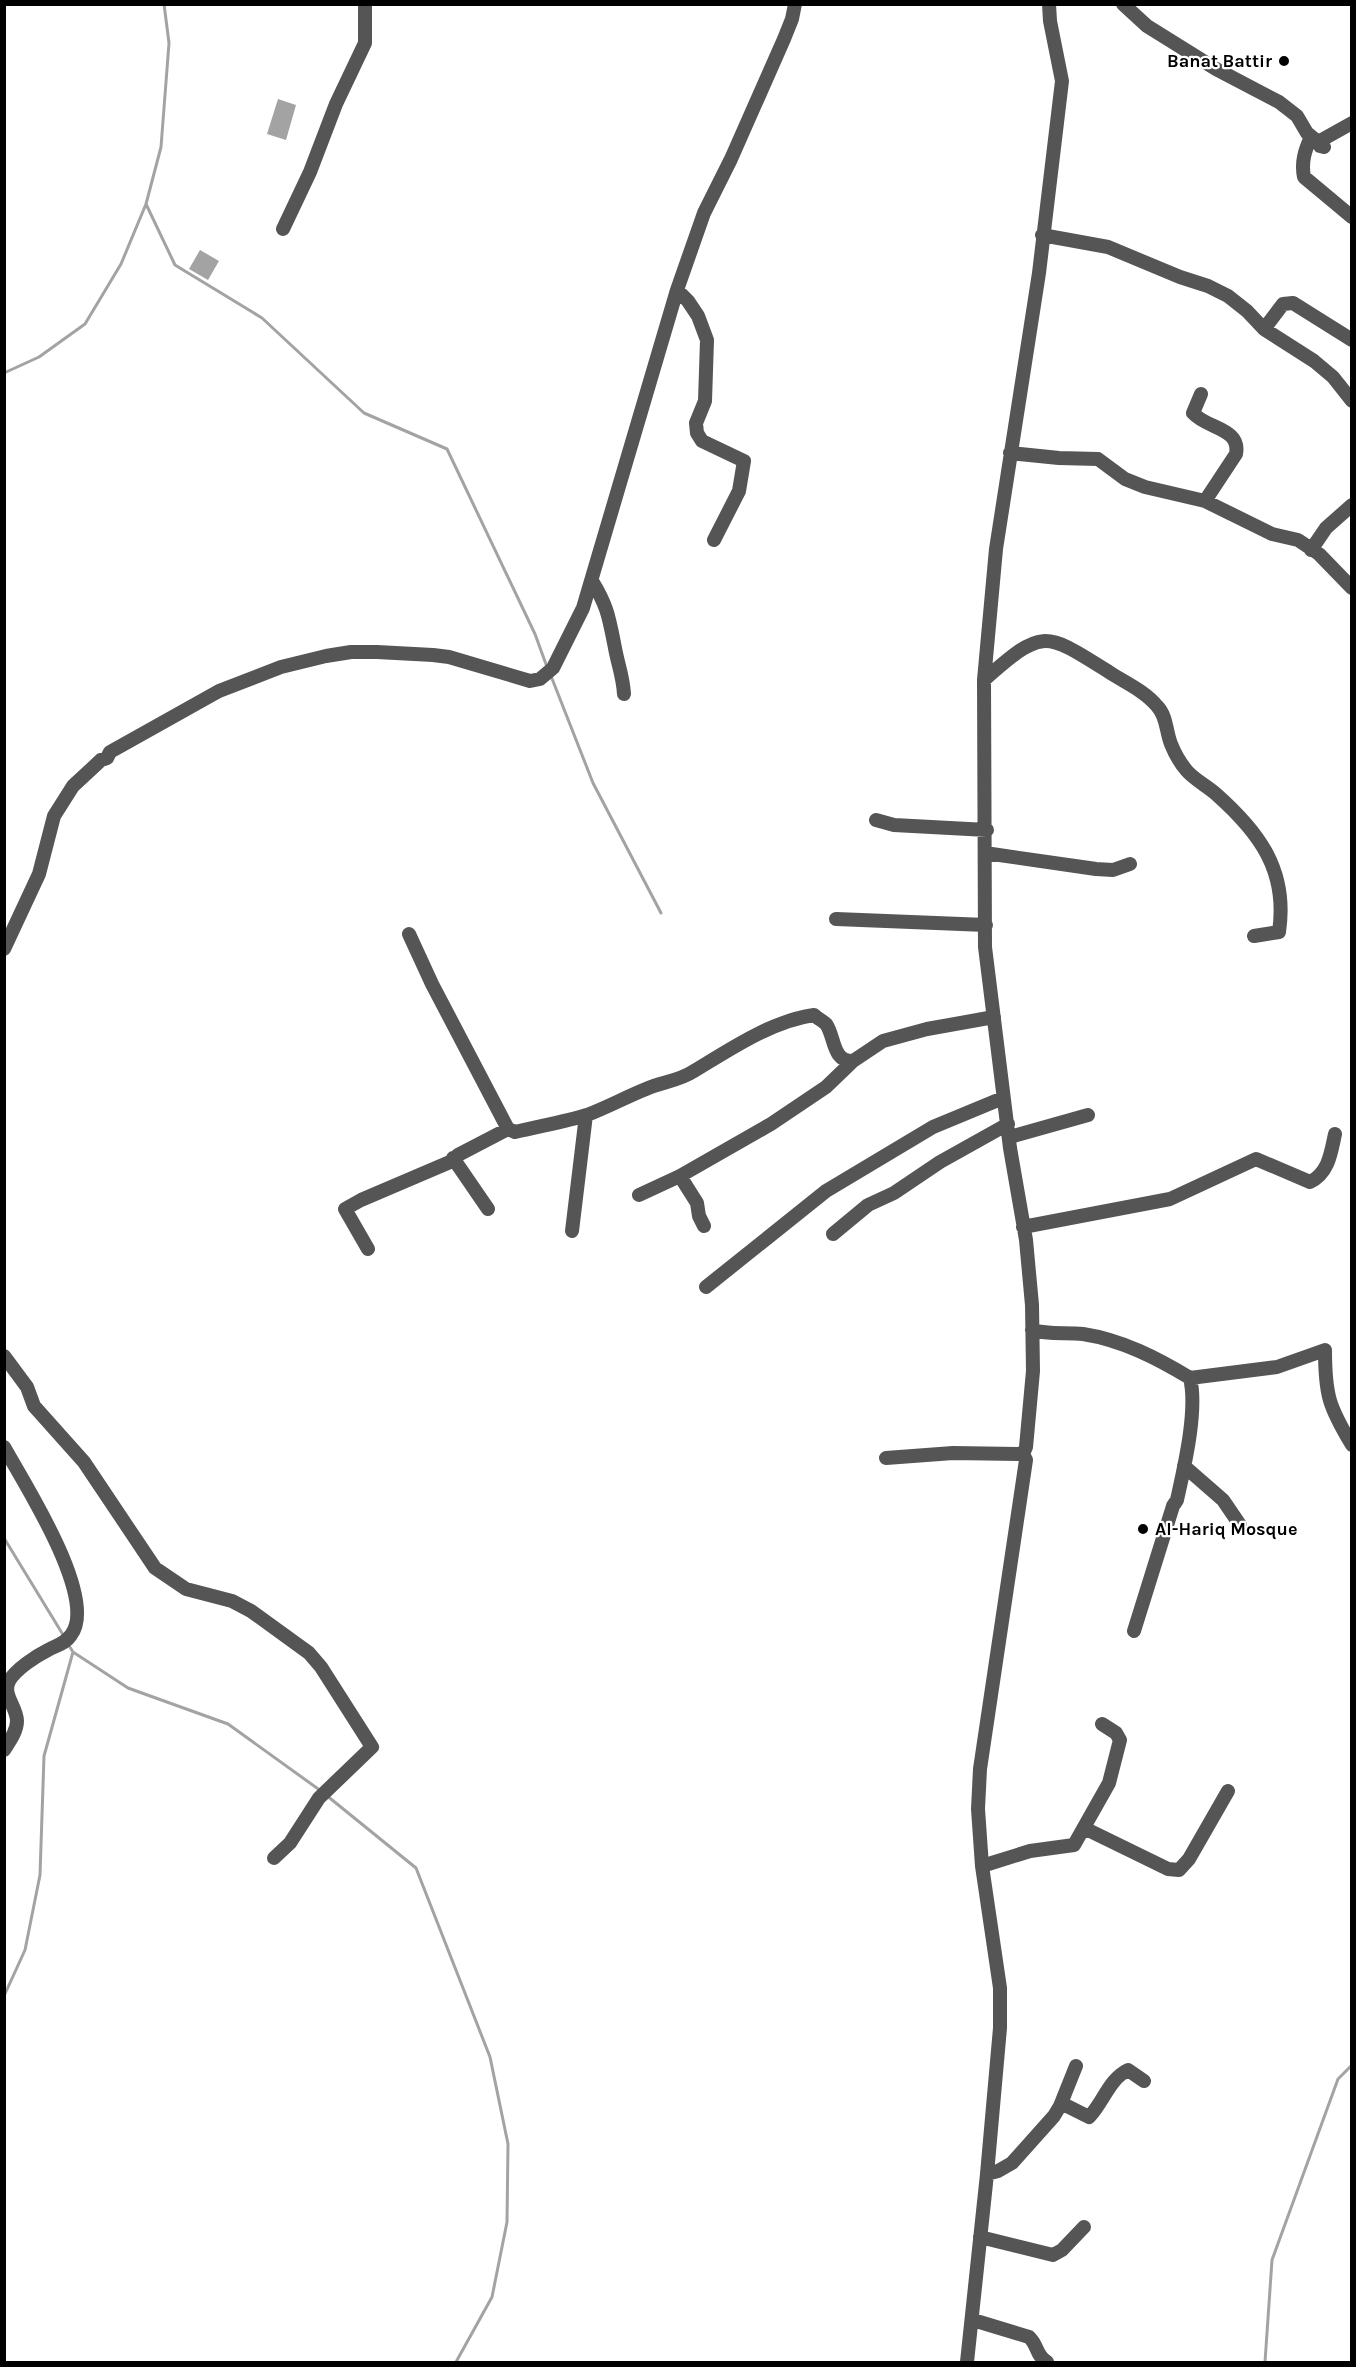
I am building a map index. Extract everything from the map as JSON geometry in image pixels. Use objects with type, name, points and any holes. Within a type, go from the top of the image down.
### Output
[{"type":"street","points":[[283,229],[310,172],[336,104],[365,43],[365,4]]},
{"type":"street","points":[[4,949],[39,874],[54,816],[73,786],[101,760],[107,758],[110,752],[219,691],[281,667],[326,656],[360,652],[449,657],[530,681],[540,679],[553,668],[573,632],[592,581],[616,491],[677,290],[704,213],[731,159],[784,39],[792,20],[795,4]]},
{"type":"street","points":[[1023,1455],[1026,1447],[1033,1371],[1032,1330],[1027,1251],[1003,1098],[986,946],[985,853],[987,830],[984,680],[996,549],[1039,273],[1062,81],[1050,21],[1049,4]]},
{"type":"street","points":[[1123,4],[1147,26],[1206,63],[1279,102],[1297,116],[1318,142]]},
{"type":"street","points":[[1352,123],[1305,151],[1302,169],[1304,177],[1352,217]]},
{"type":"street","points":[[1042,235],[1108,246],[1180,277],[1208,286],[1234,301],[1264,329],[1314,361],[1333,377],[1352,400]]},
{"type":"street","points":[[677,290],[698,316],[707,340],[705,401],[696,423],[697,433],[702,441],[744,461],[739,490],[714,540]]},
{"type":"street","points":[[1264,329],[1283,304],[1293,303],[1352,340]]},
{"type":"street","points":[[1201,394],[1193,413],[1234,438],[1238,446],[1236,454],[1204,501]]},
{"type":"street","points":[[1010,453],[1098,459],[1125,478],[1145,487],[1204,501],[1272,534],[1298,540],[1320,554],[1352,588]]},
{"type":"street","points":[[1311,550],[1326,528],[1352,505]]},
{"type":"street","points":[[592,581],[607,607],[624,677],[624,694]]},
{"type":"street","points":[[984,680],[1025,647],[1048,640],[1060,642],[1141,692],[1158,706],[1164,717],[1178,760],[1189,773],[1236,813],[1272,861],[1280,895],[1281,915],[1278,932],[1254,936]]},
{"type":"street","points":[[876,820],[894,825],[987,830]]},
{"type":"street","points":[[985,853],[1113,870],[1130,864]]},
{"type":"street","points":[[836,919],[986,924]]},
{"type":"street","points":[[409,934],[437,994],[508,1129],[515,1132],[586,1115],[646,1089],[675,1080],[760,1033],[803,1017],[814,1015],[826,1025],[837,1052],[847,1062],[853,1061]]},
{"type":"street","points":[[639,1195],[737,1145],[801,1105],[832,1082],[853,1061],[889,1038],[994,1017]]},
{"type":"street","points":[[706,1287],[826,1191],[933,1126],[1003,1098]]},
{"type":"street","points":[[572,1231],[586,1115]]},
{"type":"street","points":[[833,1234],[868,1205],[894,1192],[940,1162],[1009,1130],[1088,1115]]},
{"type":"street","points":[[368,1250],[345,1209],[450,1162],[453,1158],[508,1129]]},
{"type":"street","points":[[1023,1227],[1170,1199],[1256,1159],[1310,1182],[1322,1173],[1329,1158],[1335,1134]]},
{"type":"street","points":[[453,1158],[488,1209]]},
{"type":"street","points":[[680,1176],[697,1203],[699,1216],[704,1226]]},
{"type":"street","points":[[1032,1330],[1045,1334],[1082,1334],[1134,1347],[1190,1378],[1277,1366],[1324,1350],[1325,1375],[1332,1410],[1352,1445]]},
{"type":"street","points":[[4,1356],[27,1387],[34,1406],[84,1462],[155,1568],[186,1589],[232,1601],[251,1611],[309,1653],[321,1666],[372,1747],[319,1798],[290,1843],[274,1858]]},
{"type":"street","points":[[1134,1631],[1176,1500],[1184,1466],[1193,1389],[1190,1378]]},
{"type":"street","points":[[4,1447],[56,1543],[69,1572],[77,1602],[78,1621],[66,1642],[33,1660],[9,1681],[7,1687],[9,1699],[17,1723],[4,1750]]},
{"type":"street","points":[[886,1458],[952,1454],[1023,1455]]},
{"type":"street","points":[[967,2362],[973,2320],[1000,2028],[999,1988],[982,1866],[978,1809],[980,1769],[1026,1460],[1023,1455]]},
{"type":"street","points":[[1184,1466],[1223,1500],[1240,1526]]},
{"type":"street","points":[[982,1866],[1030,1851],[1074,1845],[1109,1784],[1120,1740],[1116,1733],[1102,1724]]},
{"type":"street","points":[[1084,1828],[1168,1869],[1179,1870],[1189,1859],[1228,1791]]},
{"type":"street","points":[[987,2174],[1012,2163],[1060,2106],[1076,2066]]},
{"type":"street","points":[[1060,2106],[1068,2106],[1089,2117],[1098,2108],[1120,2074],[1128,2070],[1144,2081]]},
{"type":"street","points":[[980,2237],[1053,2255],[1062,2250],[1084,2227]]},
{"type":"street","points":[[973,2320],[1029,2337],[1035,2342],[1040,2360]]},
{"type":"shaded area","points":[[278,99],[296,105],[286,140],[267,134]]},
{"type":"shaded area","points":[[200,250],[219,261],[208,280],[189,269]]},
{"type":"waterway","points":[[4,373],[39,357],[85,324],[121,264],[146,204],[161,147],[169,43],[164,4]]},
{"type":"waterway","points":[[146,204],[175,265],[262,318],[364,413],[447,449],[535,634],[547,667]]},
{"type":"waterway","points":[[551,676],[593,783],[661,913]]},
{"type":"waterway","points":[[4,1538],[65,1638]]},
{"type":"waterway","points":[[68,1644],[73,1652],[128,1688],[228,1724],[321,1791]]},
{"type":"waterway","points":[[4,1996],[25,1950],[40,1875],[44,1756],[73,1652]]},
{"type":"waterway","points":[[326,1795],[416,1868],[490,2057],[508,2144],[507,2222],[492,2297],[456,2362]]},
{"type":"waterway","points":[[1265,2362],[1272,2260],[1338,2079],[1352,2065]]},
{"type":"place","name":"Banat Battir","points":[[1284,61]]},
{"type":"place","name":"Al-Hariq Mosque","points":[[1143,1529]]}]
